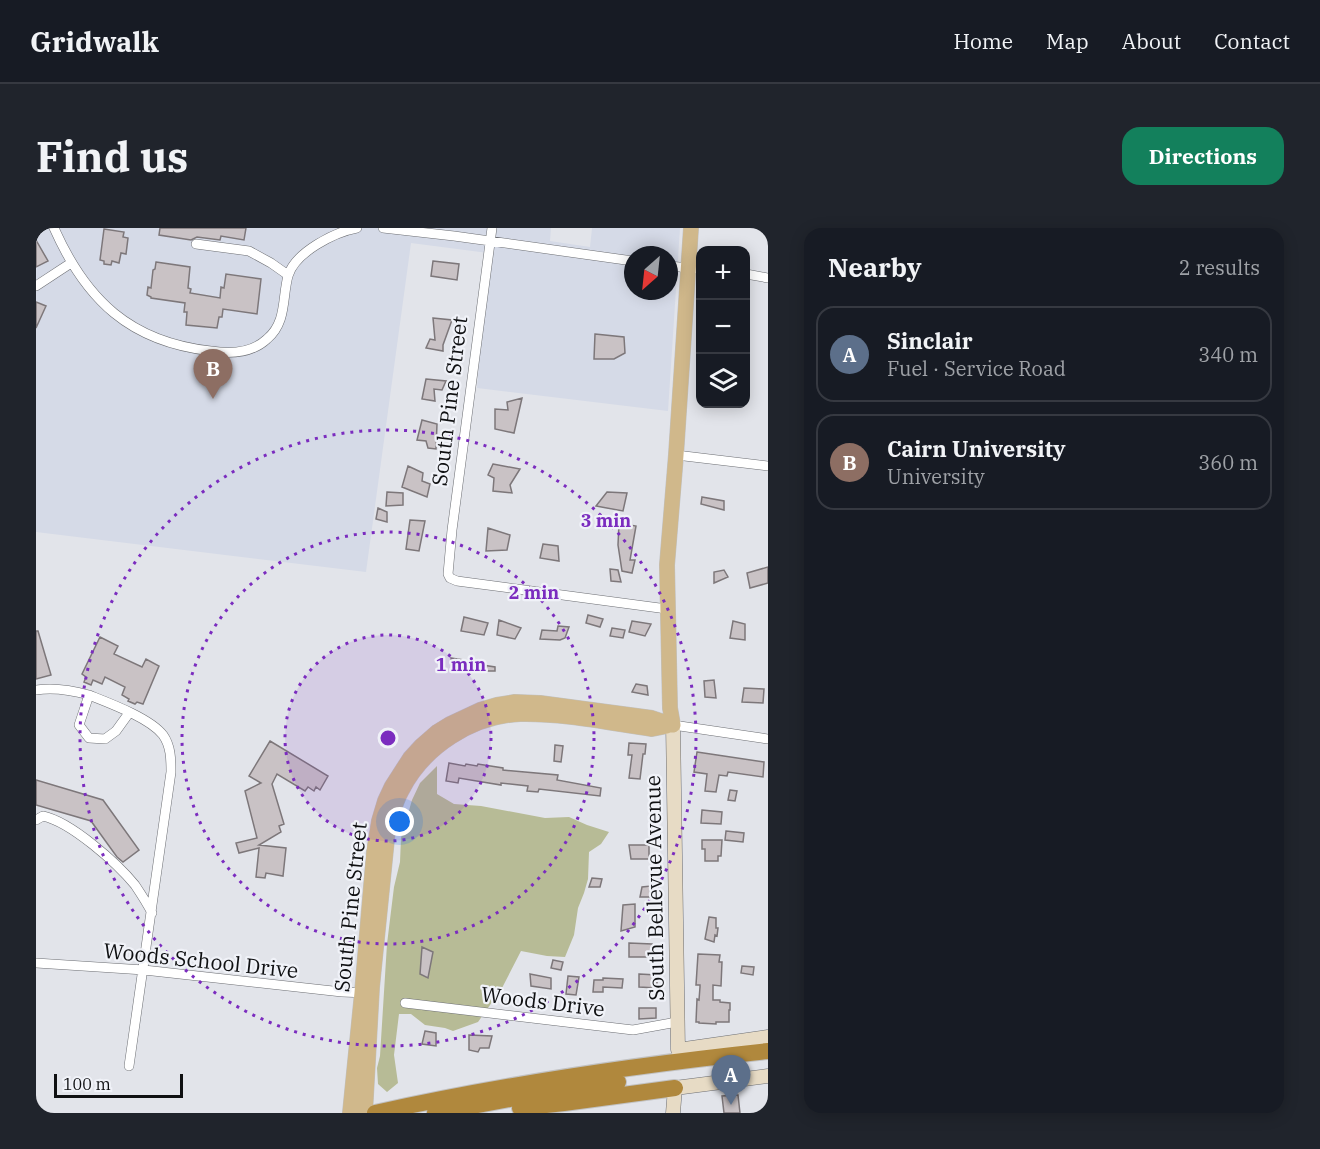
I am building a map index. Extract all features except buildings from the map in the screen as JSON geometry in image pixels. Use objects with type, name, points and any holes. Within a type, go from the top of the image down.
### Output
[{"type":"highway","points":[[518,1084],[569,1069],[678,1050]]},
{"type":"highway","points":[[375,1113],[518,1084],[768,1051]]},
{"type":"highway","points":[[440,1112],[597,1085],[768,1062]]},
{"type":"highway","points":[[440,1112],[543,1106],[675,1088]]},
{"type":"main road","name":"South Bellevue Avenue","points":[[673,725],[670,708],[667,565],[694,269],[691,228]]},
{"type":"main road","name":"South Bellevue Avenue","points":[[672,510],[676,569],[678,706],[673,725]]},
{"type":"main road","name":"South Pine Street","points":[[350,1113],[359,1095],[367,993],[372,874],[379,821],[385,801],[400,772],[437,732],[480,710],[497,705],[515,702],[540,703],[641,716],[673,725]]},
{"type":"main road","name":"South Pine Street","points":[[359,1095],[365,1113]]},
{"type":"street","points":[[54,228],[71,263],[85,284],[117,316],[142,332],[164,342],[191,349],[222,353],[240,352],[258,346],[268,339],[282,318],[288,274],[292,265],[302,255],[323,242],[340,233],[357,228]]},
{"type":"street","points":[[383,228],[624,260]]},
{"type":"street","name":"South Pine Street","points":[[492,228],[448,574],[450,578],[457,581],[667,609]]},
{"type":"street","points":[[196,244],[249,251],[288,274]]},
{"type":"street","points":[[36,286],[71,263]]},
{"type":"street","points":[[678,267],[694,269]]},
{"type":"street","points":[[750,275],[768,278]]},
{"type":"street","points":[[676,455],[768,466]]},
{"type":"street","points":[[36,690],[74,691],[123,709],[154,727],[163,735],[169,748],[171,772],[129,1066]]},
{"type":"street","points":[[89,695],[79,725],[89,738],[105,739],[116,730],[129,713]]},
{"type":"street","points":[[673,725],[768,739]]},
{"type":"street","name":"South Bellevue Avenue","points":[[673,725],[678,1050]]},
{"type":"street","points":[[36,820],[43,816],[60,822],[95,847],[135,885],[152,913]]},
{"type":"street","name":"Woods School Drive","points":[[36,963],[144,970],[342,993],[367,993]]},
{"type":"street","name":"Woods Drive","points":[[405,1004],[633,1030],[677,1022]]},
{"type":"street","points":[[678,1050],[768,1037]]},
{"type":"street","points":[[673,1113],[675,1088],[768,1076]]},
{"type":"shaded area","points":[[36,228],[551,228],[550,241],[590,247],[592,228],[680,228],[678,258],[678,246],[624,246],[624,300],[675,300],[668,411],[477,388],[488,253],[411,243],[366,572],[36,532]]},
{"type":"green space","points":[[437,766],[437,794],[454,804],[481,806],[545,818],[569,817],[609,832],[601,844],[589,852],[588,879],[578,908],[574,935],[565,957],[521,951],[502,988],[478,1022],[453,1031],[425,1025],[411,1014],[399,1014],[394,1055],[398,1083],[387,1092],[378,1084],[377,1068],[380,1056],[387,944],[394,887],[400,862],[401,838],[412,800],[420,783]]},
{"type":"place","name":"Cairn University","points":[[213,399]]},
{"type":"place","name":"Sinclair","points":[[731,1105]]}]
